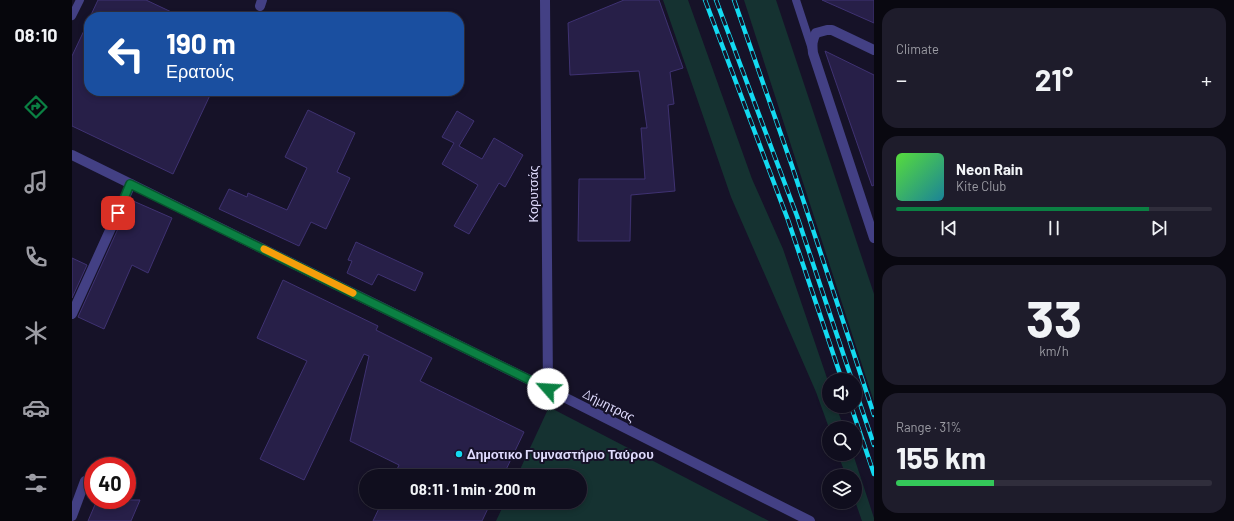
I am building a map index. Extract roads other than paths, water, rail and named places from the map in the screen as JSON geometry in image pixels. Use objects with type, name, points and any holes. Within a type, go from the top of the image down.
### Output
[{"type":"street","name":"Κορυτσάς","points":[[544,0],[548,389]]},
{"type":"street","points":[[874,50],[832,30],[816,33],[812,45],[813,53],[874,238]]},
{"type":"street","name":"Δήμητρας","points":[[72,155],[548,389],[810,521]]},
{"type":"street","points":[[72,314],[130,184]]},
{"type":"street","points":[[72,516],[84,484]]},
{"type":"lane","points":[[72,16],[80,0]]},
{"type":"lane","points":[[796,0],[813,53]]},
{"type":"railway","points":[[705,0],[788,220],[840,373]]},
{"type":"railway","points":[[716,0],[797,216],[850,373]]},
{"type":"railway","points":[[734,0],[792,166],[874,415]]},
{"type":"railway","points":[[862,410],[874,445]]},
{"type":"railway","points":[[853,413],[874,474]]},
{"type":"place","name":"Δημοτικο Γυμναστήριο Ταύρου","points":[[459,454]]}]
